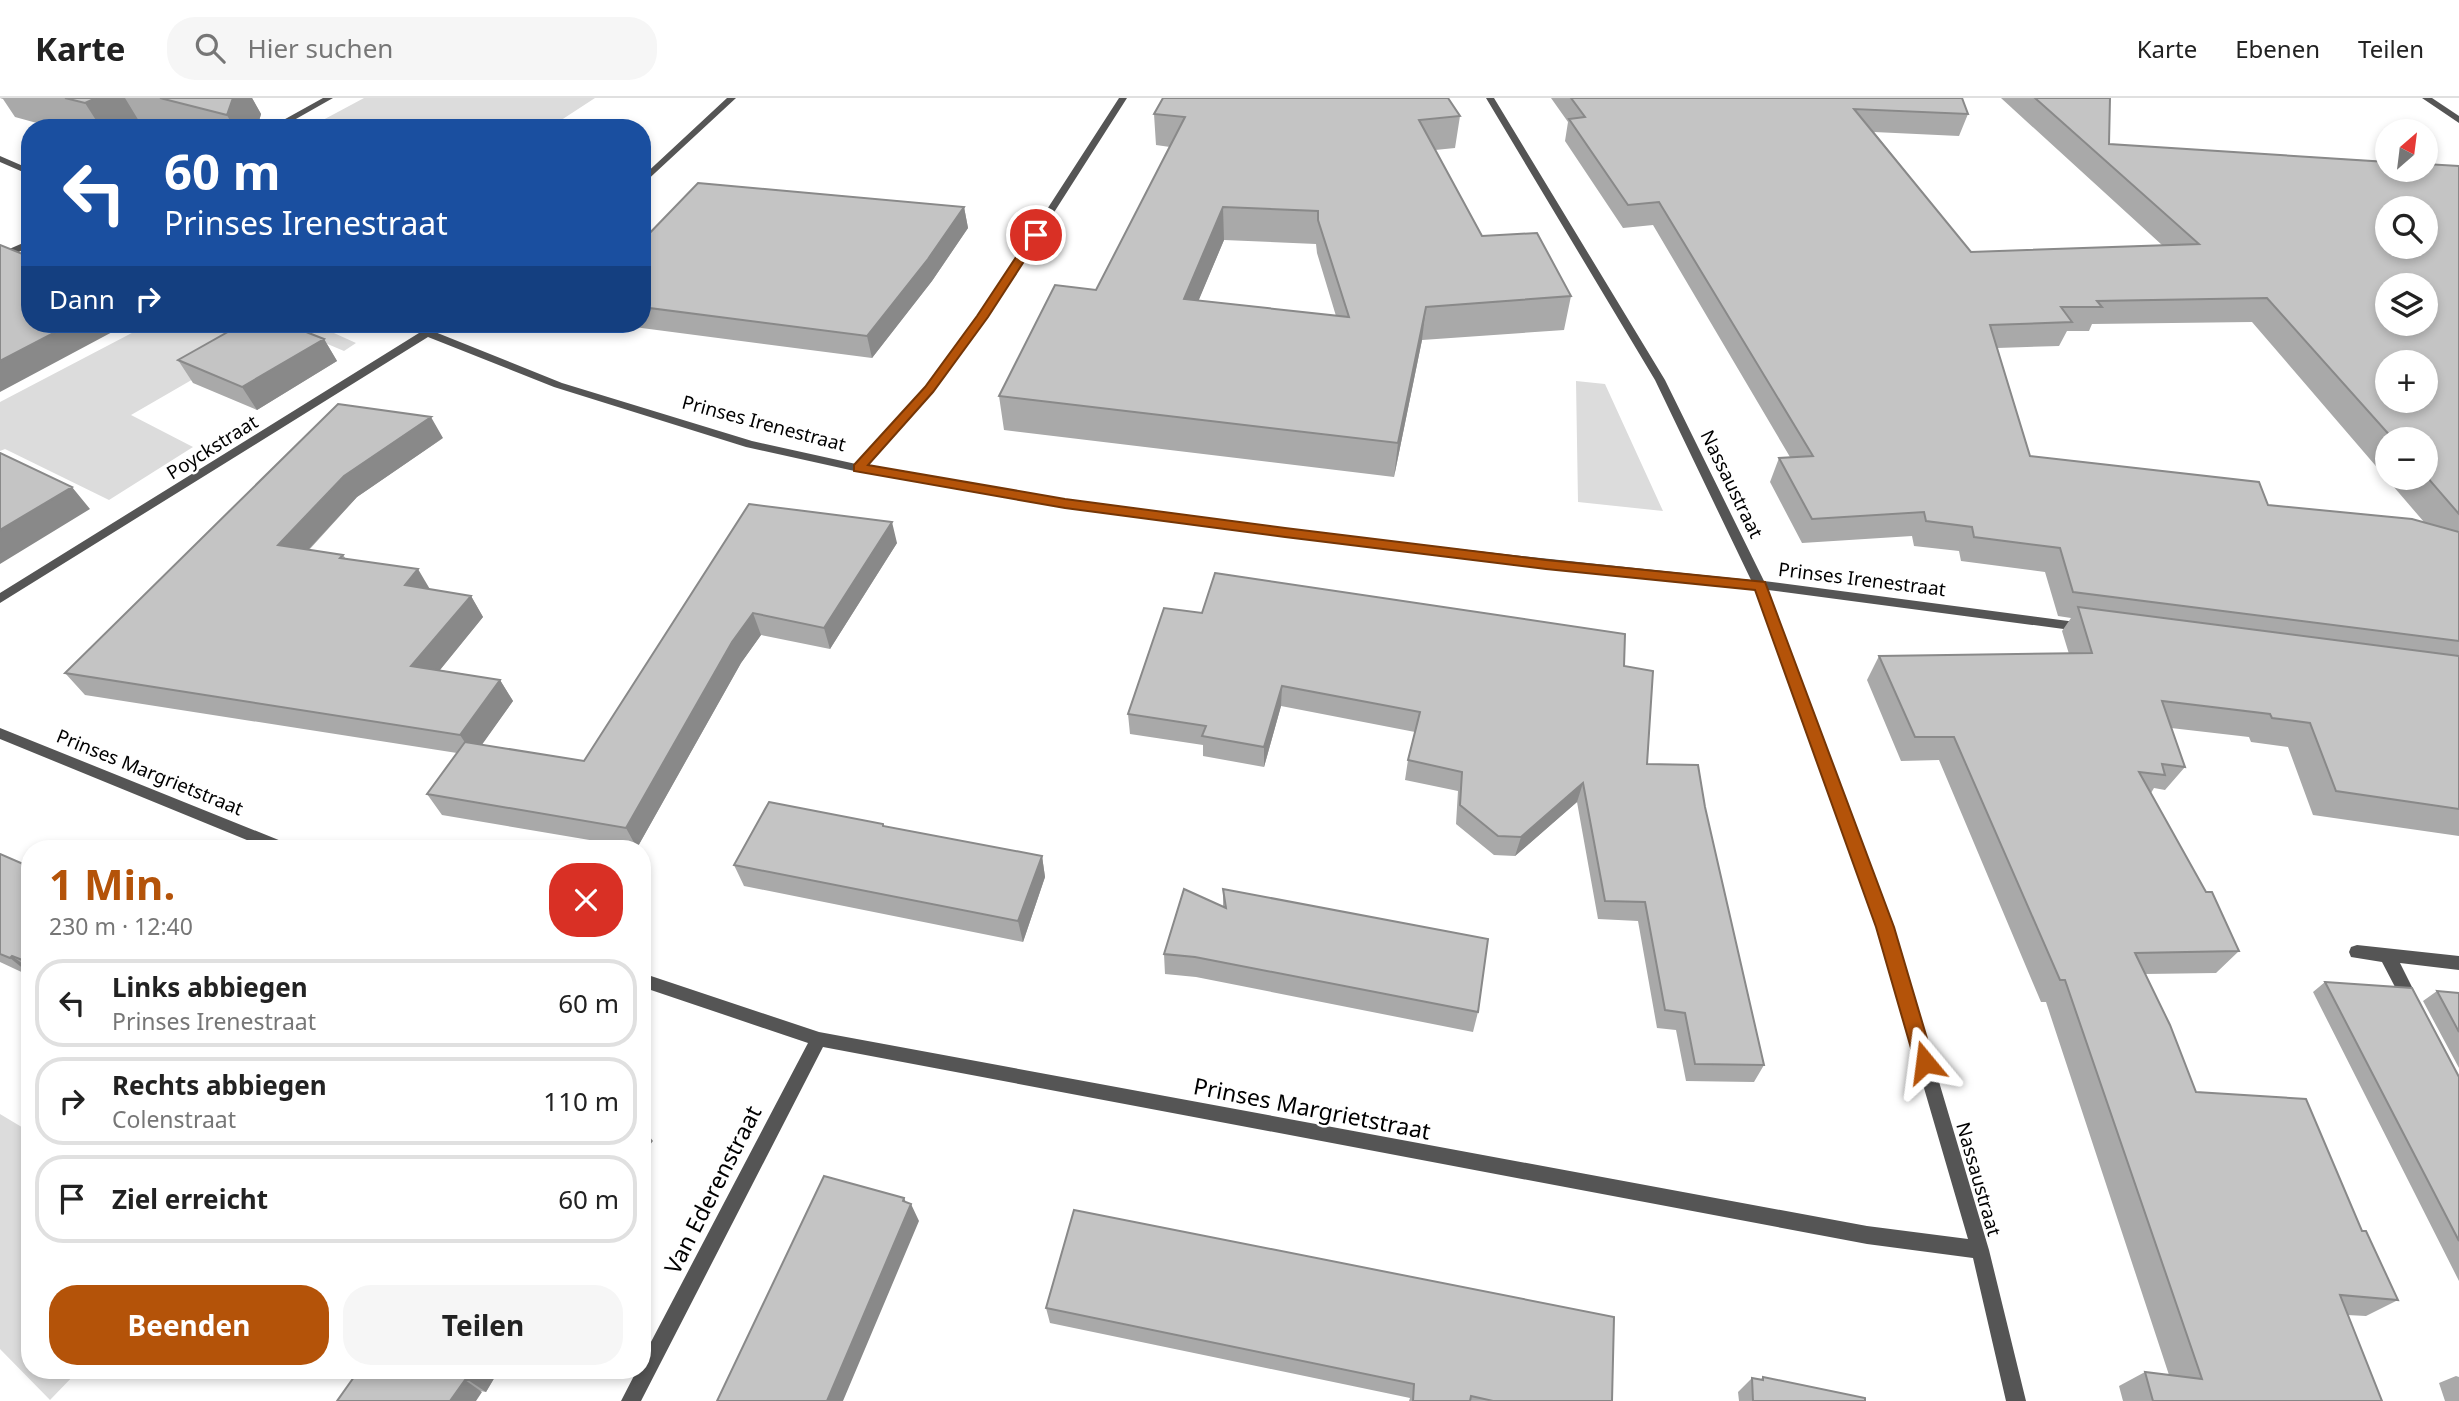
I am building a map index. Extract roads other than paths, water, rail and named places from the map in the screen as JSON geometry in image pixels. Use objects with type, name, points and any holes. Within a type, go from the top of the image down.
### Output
[{"type":"street","points":[[290,119],[329,98]]},
{"type":"street","points":[[651,174],[732,98]]},
{"type":"street","points":[[859,468],[929,389],[982,317],[1124,98]]},
{"type":"street","name":"Nassaustraat","points":[[1490,98],[1660,380],[1760,585],[1885,927],[1980,1250],[2017,1401]]},
{"type":"street","points":[[2426,98],[2459,120]]},
{"type":"street","points":[[0,159],[21,168]]},
{"type":"street","points":[[0,257],[21,247]]},
{"type":"street","name":"Prinses Irenestraat","points":[[428,333],[558,385],[750,444],[859,468],[1065,503],[1285,532],[1546,564],[1760,585],[2104,629]]},
{"type":"street","name":"Poyckstraat","points":[[0,599],[428,333]]},
{"type":"street","name":"Prinses Margrietstraat","points":[[0,733],[262,840]]},
{"type":"street","points":[[2357,952],[2459,963]]},
{"type":"street","points":[[2387,955],[2420,1017]]},
{"type":"street","name":"Prinses Margrietstraat","points":[[651,983],[819,1039],[1867,1235],[1980,1250]]},
{"type":"street","name":"Van Ederenstraat","points":[[651,1362],[819,1039]]},
{"type":"street","name":"Van Ederenstraat","points":[[631,1401],[642,1379]]}]
